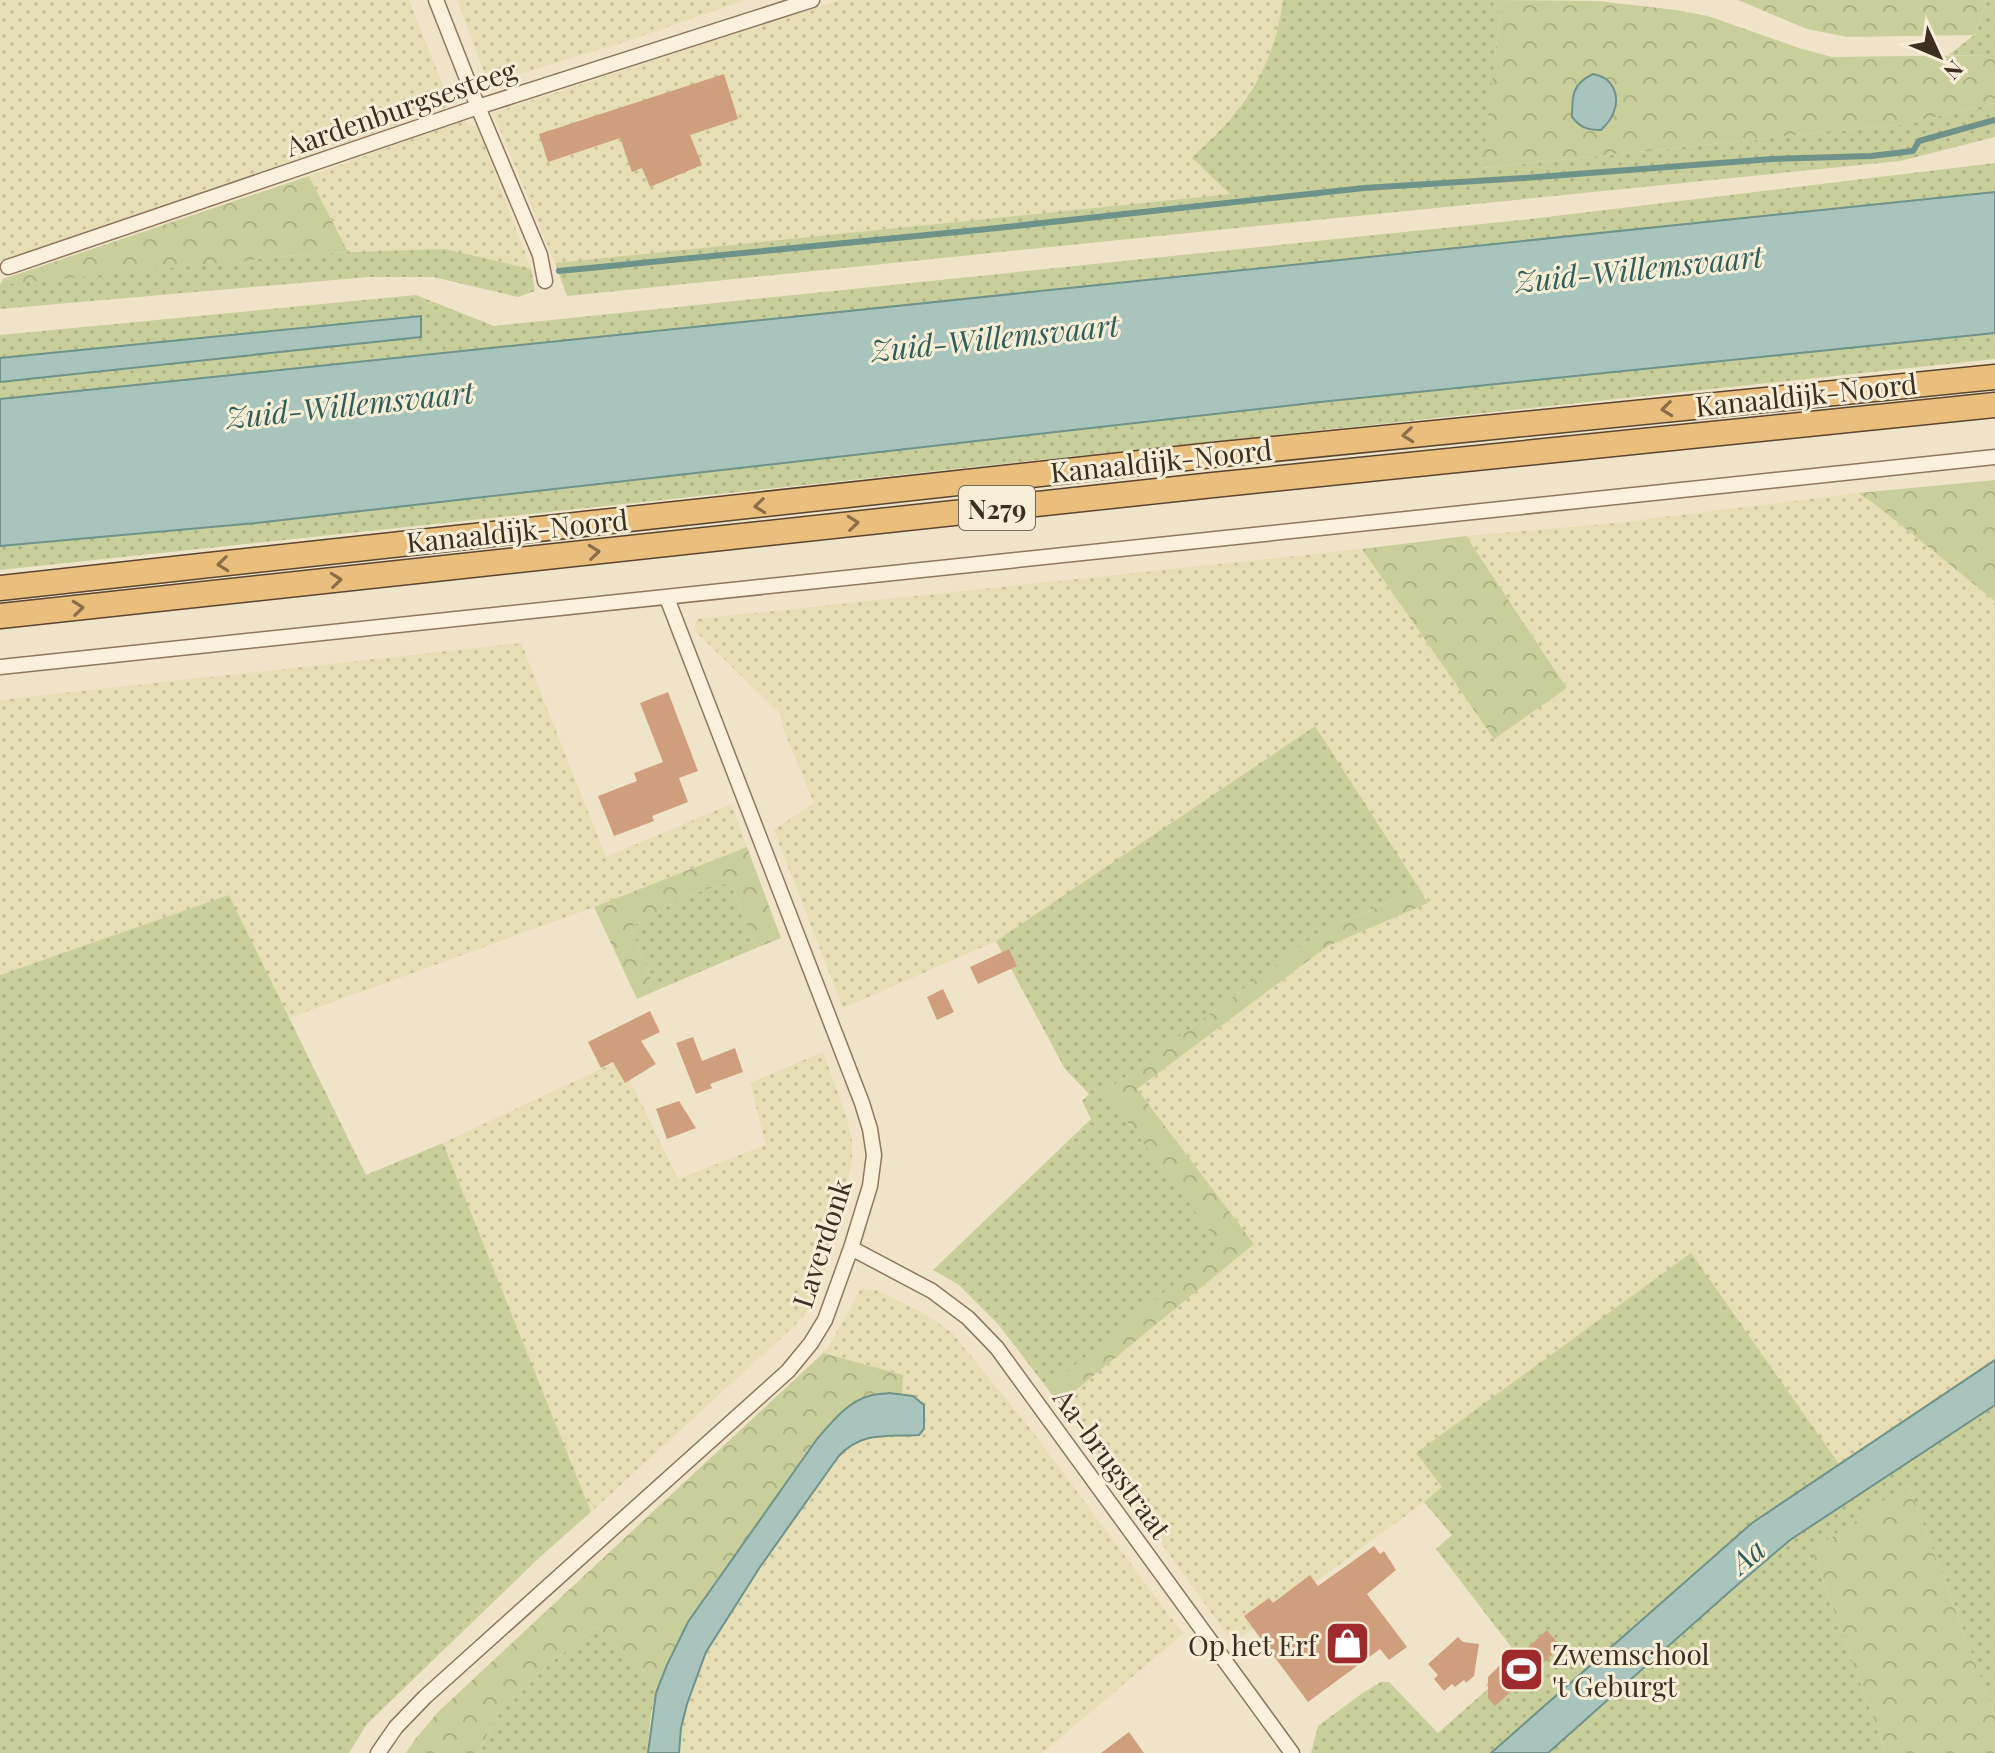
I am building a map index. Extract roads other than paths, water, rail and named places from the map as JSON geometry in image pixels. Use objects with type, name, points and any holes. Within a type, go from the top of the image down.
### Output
[{"type":"highway","name":"Kanaaldijk-Noord","points":[[0,588],[1213,455],[1995,377]]},
{"type":"highway","name":"Kanaaldijk-Noord","points":[[0,616],[1197,486],[1995,405]]},
{"type":"street","points":[[436,0],[540,255],[545,281]]},
{"type":"street","name":"Aardenburgsesteeg","points":[[8,267],[478,107],[812,0]]},
{"type":"street","points":[[0,667],[1995,457]]},
{"type":"street","name":"Laverdonk","points":[[378,1753],[396,1727],[425,1697],[788,1371],[825,1320],[870,1186],[874,1155],[862,1103],[667,598]]},
{"type":"street","name":"Aa-brugstraat","points":[[851,1248],[932,1291],[968,1318],[997,1348],[1292,1753]]},
{"type":"water","points":[[1593,74],[1610,83],[1616,101],[1612,116],[1601,130],[1585,128],[1572,117],[1577,86]]},
{"type":"water","name":"Zuid-Willemsvaart","points":[[1995,192],[1995,333],[1320,402],[256,523],[0,546],[0,399]]},
{"type":"water","points":[[421,316],[421,337],[0,382],[0,358]]},
{"type":"water","name":"Aa","points":[[1995,1360],[1995,1405],[1790,1540],[1548,1753],[1491,1753],[1752,1523]]},
{"type":"water","points":[[889,1393],[913,1396],[924,1405],[924,1429],[919,1435],[865,1439],[838,1457],[760,1567],[706,1652],[687,1704],[679,1753],[648,1753],[656,1693],[688,1622],[828,1426],[861,1399]]},
{"type":"waterway","points":[[559,271],[1364,188],[1772,159],[1871,156],[1913,151],[1919,141],[1995,120]]},
{"type":"place","name":"Op het Erf","points":[[1348,1644]]},
{"type":"place","name":"Zwemschool 't Geburgt","points":[[1521,1669]]}]
